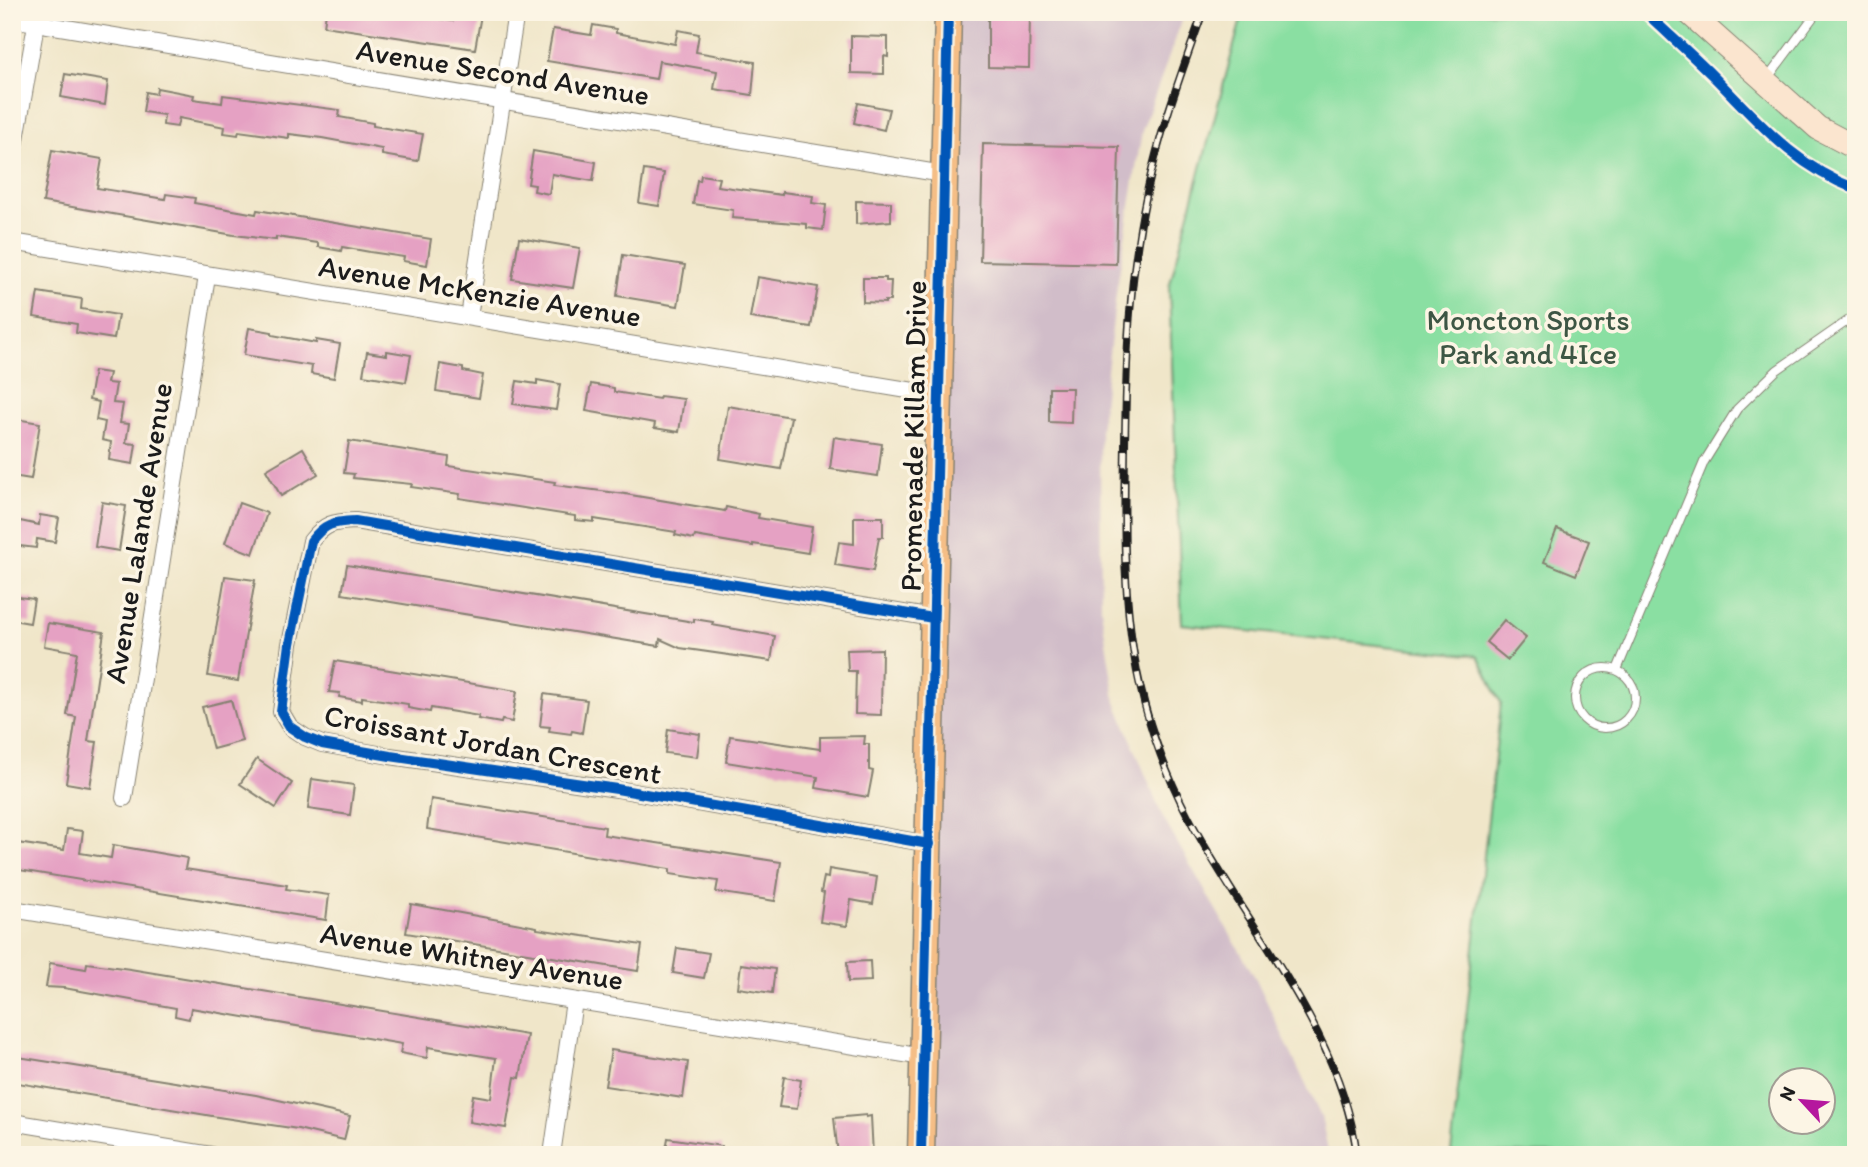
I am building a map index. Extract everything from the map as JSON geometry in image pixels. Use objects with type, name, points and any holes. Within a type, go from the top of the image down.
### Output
[{"type":"main road","name":"Promenade Killam Drive","points":[[921,1155],[948,12]]},
{"type":"street","points":[[469,317],[516,12]]},
{"type":"street","points":[[1688,12],[1818,128],[1856,148]]},
{"type":"street","points":[[12,162],[37,17]]},
{"type":"street","name":"Avenue Second Avenue","points":[[12,19],[37,17],[502,101],[943,174]]},
{"type":"street","name":"Avenue McKenzie Avenue","points":[[12,242],[938,395]]},
{"type":"street","name":"Avenue Lalande Avenue","points":[[124,798],[207,276]]},
{"type":"street","name":"Croissant Jordan Crescent","points":[[929,844],[617,789],[322,744],[290,727],[281,712],[290,644],[311,541],[322,528],[337,522],[355,521],[933,618]]},
{"type":"street","name":"Avenue Whitney Avenue","points":[[12,909],[923,1058]]},
{"type":"street","points":[[552,1155],[574,1001]]},
{"type":"street","points":[[12,1122],[211,1155]]},
{"type":"lane","points":[[1765,82],[1817,12]]},
{"type":"lane","points":[[1617,670],[1704,462],[1737,409],[1777,370],[1856,316]]},
{"type":"lane","points":[[1606,667],[1617,670],[1633,685],[1636,698],[1632,711],[1620,724],[1611,728],[1592,725],[1578,711],[1576,691],[1583,677],[1591,671],[1606,667]]},
{"type":"shaded area","points":[[943,12],[1185,12],[1142,131],[1117,286],[1100,430],[1101,609],[1115,700],[1163,818],[1256,979],[1321,1117],[1329,1155],[918,1155]]},
{"type":"green space","name":"Moncton Sports Park and 4Ice","points":[[1243,12],[1856,12],[1856,1155],[1451,1153],[1501,703],[1478,656],[1182,624],[1169,287]]},
{"type":"building","points":[[326,12],[399,12],[453,21],[454,12],[481,15],[475,49],[324,26]]},
{"type":"building","points":[[988,12],[1030,12],[1029,68],[988,67]]},
{"type":"building","points":[[593,25],[616,29],[616,33],[675,44],[678,30],[699,34],[696,52],[755,62],[752,95],[714,89],[717,71],[659,61],[656,79],[547,61],[553,29],[591,35]]},
{"type":"building","points":[[851,36],[888,37],[888,57],[884,56],[884,74],[851,73]]},
{"type":"building","points":[[65,74],[108,81],[105,105],[61,97]]},
{"type":"building","points":[[157,88],[194,95],[193,99],[222,103],[223,95],[340,110],[339,117],[423,134],[418,161],[382,155],[382,149],[322,138],[289,134],[289,138],[239,131],[238,135],[224,133],[225,127],[179,118],[177,127],[163,125],[164,115],[143,112],[146,92],[156,94]]},
{"type":"building","points":[[858,103],[889,109],[884,130],[854,123]]},
{"type":"building","points":[[983,144],[1119,147],[1116,264],[980,261]]},
{"type":"building","points":[[52,150],[102,159],[97,188],[165,199],[166,194],[195,198],[194,203],[256,214],[257,210],[431,239],[427,265],[403,261],[404,257],[342,247],[341,251],[318,247],[318,243],[276,237],[276,240],[234,235],[43,202]]},
{"type":"building","points":[[533,151],[596,162],[593,181],[552,174],[549,194],[534,191],[535,185],[528,184]]},
{"type":"building","points":[[644,170],[664,173],[659,206],[639,203]]},
{"type":"building","points":[[701,175],[719,178],[717,186],[782,195],[782,192],[813,196],[812,203],[826,205],[823,230],[807,228],[807,224],[732,218],[733,210],[693,204],[697,180],[700,181]]},
{"type":"building","points":[[856,201],[891,202],[891,221],[856,224]]},
{"type":"building","points":[[519,238],[580,248],[573,288],[512,279]]},
{"type":"building","points":[[623,255],[685,265],[678,306],[617,296]]},
{"type":"building","points":[[757,277],[818,287],[811,327],[750,318]]},
{"type":"building","points":[[863,278],[886,278],[886,281],[891,281],[890,301],[863,302]]},
{"type":"building","points":[[38,292],[82,299],[81,309],[118,315],[114,339],[76,333],[77,324],[34,317]]},
{"type":"building","points":[[249,328],[316,343],[316,340],[340,344],[334,378],[311,374],[312,366],[244,355]]},
{"type":"building","points":[[387,351],[411,355],[406,382],[363,375],[367,352],[387,355]]},
{"type":"building","points":[[440,364],[483,375],[479,398],[436,391]]},
{"type":"building","points":[[94,371],[109,373],[107,383],[116,384],[113,403],[123,404],[120,423],[129,424],[126,443],[136,444],[133,464],[109,460],[111,442],[102,440],[105,422],[96,420],[99,402],[89,400]]},
{"type":"building","points":[[537,380],[560,384],[556,410],[513,404],[517,381],[537,384]]},
{"type":"building","points":[[591,384],[614,388],[614,392],[659,399],[660,396],[684,399],[679,432],[654,428],[655,423],[586,411]]},
{"type":"building","points":[[1049,388],[1072,388],[1071,423],[1049,422]]},
{"type":"building","points":[[728,406],[791,417],[781,469],[720,459]]},
{"type":"building","points":[[16,419],[40,423],[31,479],[12,476],[12,441]]},
{"type":"building","points":[[834,437],[882,444],[878,476],[830,469]]},
{"type":"building","points":[[349,441],[449,457],[448,466],[555,482],[554,485],[725,511],[726,507],[759,514],[758,518],[812,527],[808,553],[695,536],[694,539],[675,535],[676,532],[594,519],[594,522],[575,520],[575,516],[459,498],[460,494],[411,487],[412,484],[353,478],[354,474],[344,473]]},
{"type":"building","points":[[303,448],[318,474],[281,496],[266,470]]},
{"type":"building","points":[[102,502],[126,506],[119,551],[95,547]]},
{"type":"building","points":[[239,503],[267,513],[253,554],[225,543]]},
{"type":"building","points":[[40,515],[59,518],[55,542],[37,539],[36,548],[12,545],[12,530],[18,531],[20,521],[39,525]]},
{"type":"building","points":[[854,517],[883,517],[883,537],[879,537],[873,571],[835,565],[839,542],[854,544]]},
{"type":"building","points":[[1557,529],[1589,541],[1576,575],[1544,562]]},
{"type":"building","points":[[347,565],[694,622],[694,619],[713,622],[712,625],[775,636],[771,661],[680,648],[660,639],[659,646],[342,594]]},
{"type":"building","points":[[225,576],[255,580],[238,681],[208,676]]},
{"type":"building","points":[[12,596],[34,599],[30,623],[12,620]]},
{"type":"building","points":[[1504,620],[1526,638],[1508,660],[1486,642]]},
{"type":"building","points":[[48,623],[104,632],[88,741],[97,742],[90,787],[66,783],[76,717],[67,715],[77,652],[44,646]]},
{"type":"building","points":[[882,649],[881,715],[855,714],[856,671],[848,671],[847,650]]},
{"type":"building","points":[[335,661],[517,691],[512,722],[502,720],[501,723],[478,719],[479,716],[431,708],[430,712],[408,708],[408,704],[362,697],[362,701],[339,697],[340,693],[329,692]]},
{"type":"building","points":[[544,694],[587,700],[582,733],[549,731],[550,727],[540,726]]},
{"type":"building","points":[[231,700],[242,741],[213,749],[202,707]]},
{"type":"building","points":[[668,729],[700,734],[697,757],[665,753]]},
{"type":"building","points":[[730,736],[820,749],[820,737],[865,736],[864,744],[869,744],[869,770],[873,771],[868,797],[816,788],[818,777],[726,762]]},
{"type":"building","points":[[257,759],[292,783],[276,808],[240,784]]},
{"type":"building","points":[[312,779],[354,785],[350,815],[308,809]]},
{"type":"building","points":[[431,799],[605,827],[604,835],[781,862],[775,901],[716,892],[718,881],[670,874],[670,869],[427,829]]},
{"type":"building","points":[[67,829],[83,831],[80,853],[111,858],[113,845],[187,858],[185,869],[287,885],[286,889],[329,895],[326,920],[13,869],[17,843],[64,850]]},
{"type":"building","points":[[829,869],[877,877],[873,904],[851,900],[847,926],[820,922],[824,893],[821,892]]},
{"type":"building","points":[[411,904],[537,929],[642,945],[638,971],[406,933]]},
{"type":"building","points":[[677,948],[709,953],[704,978],[673,973]]},
{"type":"building","points":[[870,961],[871,981],[848,982],[847,962]]},
{"type":"building","points":[[50,963],[86,969],[87,963],[130,969],[527,1035],[520,1078],[515,1077],[506,1128],[469,1122],[473,1095],[491,1098],[496,1058],[428,1047],[427,1058],[400,1053],[402,1044],[191,1008],[189,1019],[175,1016],[176,1008],[46,987]]},
{"type":"building","points":[[741,964],[775,969],[772,993],[738,988]]},
{"type":"building","points":[[611,1050],[688,1062],[683,1098],[605,1086]]},
{"type":"building","points":[[12,1056],[256,1095],[350,1116],[344,1140],[298,1129],[12,1082]]},
{"type":"building","points":[[784,1077],[801,1080],[797,1109],[779,1107]]},
{"type":"building","points":[[871,1116],[873,1155],[838,1155],[834,1118]]},
{"type":"building","points":[[668,1138],[722,1146],[722,1155],[665,1155]]},
{"type":"railway","points":[[1203,12],[1152,169],[1132,286],[1126,381],[1124,495],[1131,635],[1150,724],[1166,770],[1211,857],[1312,1021],[1332,1064],[1347,1109],[1357,1155]]},
{"type":"cycle path","points":[[921,1155],[948,12]]},
{"type":"cycle path","points":[[1645,12],[1795,155],[1813,168],[1856,189]]},
{"type":"cycle path","points":[[929,844],[617,789],[322,744],[290,727],[281,712],[290,644],[311,541],[325,527],[341,522],[355,521],[933,618]]}]
